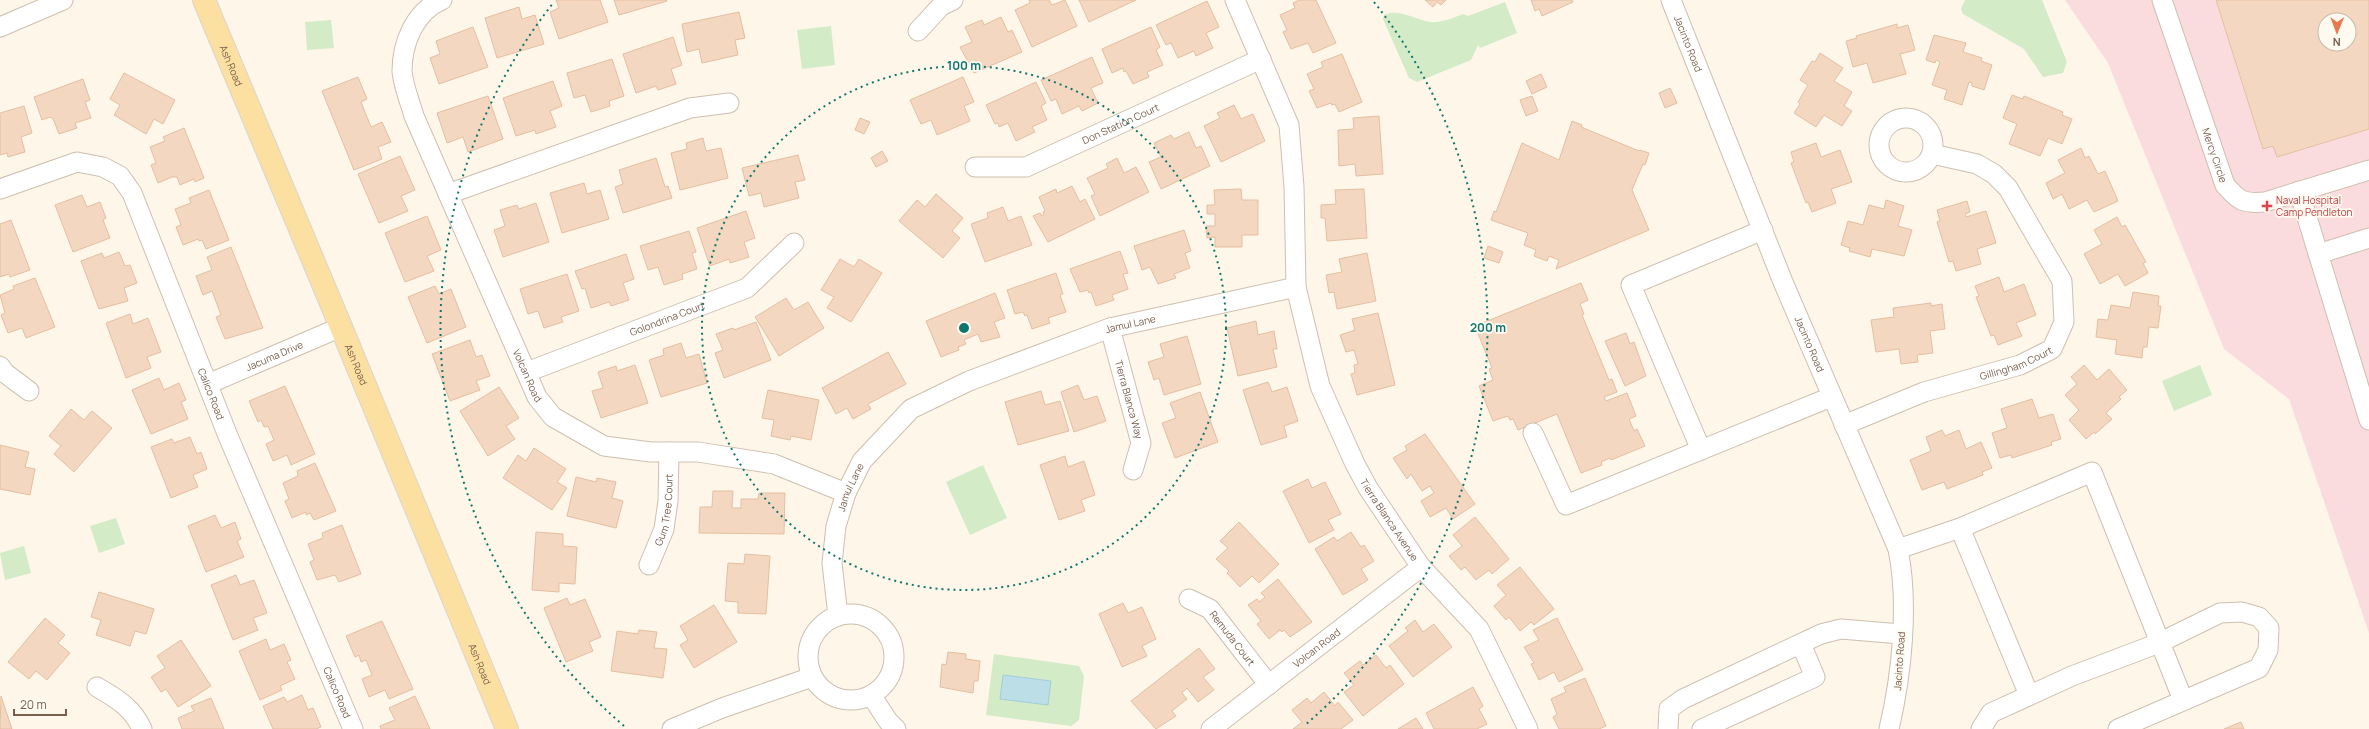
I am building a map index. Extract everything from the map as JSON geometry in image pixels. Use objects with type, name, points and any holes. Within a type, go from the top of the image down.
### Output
[{"type":"main road","name":"Ash Road","points":[[204,0],[342,327],[507,729]]},
{"type":"street","points":[[0,27],[34,6],[63,0]]},
{"type":"street","name":"Volcan Road","points":[[442,0],[431,4],[417,19],[404,45],[402,72],[414,116],[527,372],[537,398],[553,417],[604,446],[669,452],[698,452],[774,464],[846,494]]},
{"type":"street","points":[[918,31],[941,6],[953,0]]},
{"type":"street","points":[[1235,0],[1289,125],[1294,187],[1296,287]]},
{"type":"street","name":"Jacinto Road","points":[[1670,0],[1831,397],[1898,549],[1902,572],[1901,634],[1897,696],[1900,729]]},
{"type":"street","name":"Mercy Circle","points":[[2162,0],[2224,185],[2235,196],[2246,204],[2264,202],[2369,170]]},
{"type":"street","name":"Don Station Court","points":[[975,167],[1026,167],[1261,58]]},
{"type":"street","points":[[448,194],[690,108],[729,103]]},
{"type":"street","name":"Gillingham Court","points":[[1844,425],[1924,392],[2020,365],[2052,349],[2064,322],[2062,281],[2008,188],[1994,174],[1977,164],[1932,154]]},
{"type":"street","name":"Calico Road","points":[[0,189],[77,162],[103,167],[120,176],[132,193],[208,384],[353,729]]},
{"type":"street","points":[[2299,191],[2369,420]]},
{"type":"street","points":[[1701,450],[1631,285],[1763,230]]},
{"type":"street","points":[[2318,254],[2369,238]]},
{"type":"street","name":"Golondrina Court","points":[[527,372],[747,288],[794,243]]},
{"type":"street","name":"Jamul Lane","points":[[838,616],[832,563],[836,526],[846,494],[862,461],[911,409],[969,381],[1110,328],[1296,287]]},
{"type":"street","name":"Tierra Blanca Avenue","points":[[1296,287],[1320,386],[1355,464],[1368,488],[1421,566],[1479,629],[1528,729]]},
{"type":"street","name":"Jacuma Drive","points":[[208,384],[342,327]]},
{"type":"street","name":"Tierra Blanca Way","points":[[1110,328],[1141,443],[1133,470]]},
{"type":"street","points":[[0,366],[5,373],[28,391]]},
{"type":"street","points":[[1532,433],[1566,505],[1831,397]]},
{"type":"street","name":"Gum Tree Court","points":[[649,565],[664,529],[668,501],[669,452]]},
{"type":"street","points":[[1898,549],[1960,528],[2092,472],[2183,700]]},
{"type":"street","points":[[1960,528],[2029,695]]},
{"type":"street","name":"Volcan Road","points":[[1211,729],[1421,566]]},
{"type":"street","name":"Remuda Court","points":[[1189,599],[1210,609],[1269,685]]},
{"type":"street","points":[[1981,729],[1991,713],[2029,695],[2159,643],[2220,613],[2242,612],[2259,617],[2269,628],[2268,650],[2259,668],[2118,729]]},
{"type":"street","points":[[852,614],[866,617],[878,624],[887,634],[893,647],[894,661],[890,675],[883,686],[872,695],[859,699],[845,700],[832,696],[821,688],[812,677],[808,663],[809,648],[815,634],[825,623],[838,616],[852,614]]},
{"type":"street","points":[[1668,729],[1669,709],[1683,699],[1821,634],[1841,629],[1901,634]]},
{"type":"street","points":[[1702,729],[1816,677],[1801,644]]},
{"type":"street","points":[[672,729],[722,708],[812,677]]},
{"type":"street","points":[[97,687],[124,703],[138,718],[142,729]]},
{"type":"street","points":[[872,695],[888,721],[896,729]]},
{"type":"street","name":"Jacinto Road","points":[[1889,729],[1897,696]]},
{"type":"shaded area","name":"Naval Hospital Camp Pendleton","points":[[2065,0],[2369,0],[2369,633],[2289,399],[2224,349],[2108,63]]},
{"type":"green space","points":[[1965,0],[2042,0],[2067,62],[2063,73],[2043,77],[2024,49],[1963,14],[1961,9]]},
{"type":"green space","points":[[1505,2],[1517,33],[1480,48],[1478,45],[1471,60],[1417,82],[1409,78],[1383,19],[1384,15],[1395,13],[1425,21],[1438,22],[1463,14],[1468,16]]},
{"type":"green space","points":[[331,20],[334,48],[307,50],[305,22]]},
{"type":"green space","points":[[831,26],[835,65],[802,69],[797,30]]},
{"type":"green space","points":[[2200,365],[2212,395],[2174,411],[2162,381]]},
{"type":"green space","points":[[983,465],[1007,518],[970,535],[946,482]]},
{"type":"green space","points":[[116,518],[125,544],[99,553],[90,526]]},
{"type":"green space","points":[[24,546],[31,573],[5,580],[0,553]]},
{"type":"green space","points":[[994,654],[1079,666],[1084,676],[1079,720],[1071,726],[986,715]]},
{"type":"water","points":[[1003,675],[1051,681],[1048,705],[1000,699]]},
{"type":"building","points":[[556,0],[600,0],[608,22],[559,39],[550,12],[559,8]]},
{"type":"building","points":[[614,0],[666,0],[667,1],[619,15]]},
{"type":"building","points":[[1029,0],[1049,0],[1052,5],[1065,0],[1077,26],[1032,47],[1015,10],[1030,3]]},
{"type":"building","points":[[1079,0],[1136,0],[1089,22]]},
{"type":"building","points":[[1299,0],[1316,0],[1336,43],[1313,53],[1308,43],[1291,49],[1283,32],[1287,30],[1280,15],[1295,8],[1293,3]]},
{"type":"building","points":[[1425,0],[1446,0],[1441,5],[1437,2],[1433,7]]},
{"type":"building","points":[[1531,0],[1572,0],[1573,2],[1542,16],[1539,9],[1535,11]]},
{"type":"building","points":[[2216,0],[2369,0],[2369,129],[2277,157],[2273,146],[2263,149]]},
{"type":"building","points":[[1207,1],[1219,27],[1206,33],[1213,48],[1196,56],[1194,51],[1178,58],[1171,43],[1166,45],[1156,25]]},
{"type":"building","points":[[519,7],[522,19],[535,15],[544,44],[497,58],[485,18]]},
{"type":"building","points":[[739,12],[745,38],[735,40],[738,55],[702,63],[699,49],[687,52],[682,24]]},
{"type":"building","points":[[1001,17],[1008,32],[1012,30],[1022,52],[974,73],[960,47],[972,42],[965,27],[982,20],[984,25]]},
{"type":"building","points":[[1897,24],[1897,28],[1908,25],[1915,50],[1900,54],[1906,74],[1873,83],[1867,63],[1853,67],[1846,41],[1857,38],[1856,36]]},
{"type":"building","points":[[473,27],[488,67],[439,84],[430,58],[440,54],[436,41]]},
{"type":"building","points":[[1151,27],[1160,47],[1156,50],[1163,65],[1147,72],[1149,77],[1133,84],[1126,71],[1124,72],[1123,68],[1112,73],[1102,49]]},
{"type":"building","points":[[1934,35],[1966,43],[1963,52],[1982,58],[1981,61],[1992,65],[1984,90],[1972,86],[1972,83],[1969,82],[1962,105],[1944,99],[1947,90],[1932,85],[1940,62],[1936,60],[1935,63],[1926,60]]},
{"type":"building","points":[[673,37],[682,65],[671,69],[676,84],[658,90],[656,86],[636,93],[623,54]]},
{"type":"building","points":[[1820,53],[1843,68],[1834,81],[1852,92],[1844,106],[1852,111],[1842,126],[1824,115],[1816,127],[1794,113],[1800,104],[1798,102],[1808,85],[1800,80],[1812,61],[1815,62]]},
{"type":"building","points":[[1342,54],[1362,102],[1339,112],[1335,104],[1332,105],[1331,103],[1317,108],[1309,91],[1314,89],[1307,74],[1323,67],[1321,62]]},
{"type":"building","points":[[1092,57],[1103,83],[1091,88],[1098,103],[1082,111],[1079,106],[1062,114],[1056,99],[1051,101],[1041,80]]},
{"type":"building","points":[[612,59],[624,96],[609,101],[610,106],[591,112],[585,95],[574,98],[567,73]]},
{"type":"building","points":[[124,73],[175,100],[163,124],[154,119],[146,134],[114,115],[120,105],[110,99]]},
{"type":"building","points":[[1541,74],[1547,87],[1532,94],[1526,81]]},
{"type":"building","points":[[358,77],[367,99],[361,102],[371,127],[382,122],[391,142],[378,147],[382,159],[354,170],[322,91]]},
{"type":"building","points":[[963,77],[974,102],[964,106],[970,121],[937,135],[931,120],[921,124],[910,100]]},
{"type":"building","points":[[83,79],[90,100],[85,102],[91,118],[75,123],[77,128],[59,134],[53,119],[50,117],[42,120],[34,97]]},
{"type":"building","points":[[553,81],[562,106],[550,111],[556,127],[536,134],[535,130],[516,136],[503,98]]},
{"type":"building","points":[[1036,82],[1046,103],[1041,106],[1047,120],[1032,127],[1035,132],[1016,141],[1008,123],[999,127],[998,123],[995,124],[986,105]]},
{"type":"building","points":[[1670,88],[1677,103],[1665,108],[1659,93]]},
{"type":"building","points":[[2012,95],[2023,99],[2024,96],[2063,112],[2062,115],[2072,119],[2062,144],[2048,138],[2040,156],[2009,144],[2017,124],[2003,118]]},
{"type":"building","points":[[488,96],[503,139],[468,152],[463,137],[447,143],[437,113]]},
{"type":"building","points":[[1532,96],[1538,111],[1526,116],[1520,100]]},
{"type":"building","points":[[1234,105],[1241,119],[1253,114],[1265,141],[1221,162],[1204,126],[1220,118],[1217,113]]},
{"type":"building","points":[[24,106],[32,133],[21,137],[25,152],[8,157],[7,153],[0,155],[0,113]]},
{"type":"building","points":[[1379,116],[1383,174],[1356,176],[1355,164],[1339,166],[1338,130],[1354,129],[1353,118]]},
{"type":"building","points":[[860,118],[870,122],[864,134],[855,130]]},
{"type":"building","points":[[1572,121],[1582,125],[1581,127],[1639,151],[1649,153],[1645,165],[1643,164],[1632,190],[1649,230],[1556,269],[1559,260],[1549,256],[1547,261],[1534,256],[1536,250],[1524,245],[1528,233],[1491,220],[1494,211],[1496,212],[1522,143],[1559,160]]},
{"type":"building","points":[[184,128],[204,178],[195,182],[194,179],[180,185],[177,177],[172,177],[158,183],[151,165],[156,163],[150,147],[165,141],[163,137]]},
{"type":"building","points":[[1189,132],[1196,148],[1201,146],[1210,166],[1161,189],[1149,162],[1161,157],[1154,143],[1171,135],[1174,139]]},
{"type":"building","points":[[703,138],[706,151],[721,148],[728,178],[680,190],[671,153],[687,149],[686,143]]},
{"type":"building","points":[[1816,143],[1821,157],[1840,150],[1852,182],[1831,189],[1836,203],[1812,212],[1808,202],[1806,203],[1791,163],[1794,162],[1791,152]]},
{"type":"building","points":[[2081,148],[2085,158],[2089,156],[2098,174],[2105,171],[2118,201],[2094,212],[2087,200],[2069,209],[2062,194],[2053,199],[2046,183],[2065,173],[2058,160]]},
{"type":"building","points":[[882,151],[888,161],[876,167],[871,158]]},
{"type":"building","points":[[798,155],[805,180],[795,182],[799,198],[764,207],[761,193],[749,196],[742,168]]},
{"type":"building","points":[[400,156],[415,190],[401,196],[408,211],[379,223],[358,174]]},
{"type":"building","points":[[656,158],[665,187],[668,186],[672,198],[623,213],[615,187],[623,184],[619,170]]},
{"type":"building","points":[[1117,158],[1124,173],[1136,167],[1149,192],[1100,216],[1091,196],[1095,194],[1087,178],[1108,168],[1106,164]]},
{"type":"building","points":[[584,183],[587,194],[600,190],[609,219],[562,233],[550,193]]},
{"type":"building","points":[[1072,186],[1080,202],[1085,199],[1095,219],[1048,242],[1033,216],[1040,213],[1042,216],[1044,215],[1043,212],[1045,211],[1039,197],[1056,189],[1057,193]]},
{"type":"building","points":[[1241,189],[1242,200],[1258,200],[1258,235],[1242,235],[1242,247],[1215,247],[1215,237],[1207,238],[1206,226],[1215,226],[1215,214],[1207,214],[1207,205],[1215,205],[1214,190]]},
{"type":"building","points":[[1364,189],[1367,238],[1327,241],[1325,218],[1321,218],[1321,205],[1336,204],[1335,190]]},
{"type":"building","points":[[209,190],[229,240],[206,249],[202,240],[199,241],[198,239],[183,245],[176,227],[181,225],[175,209],[191,203],[189,198]]},
{"type":"building","points":[[936,194],[963,218],[952,231],[960,238],[943,258],[899,221],[917,200],[925,207]]},
{"type":"building","points":[[82,195],[87,207],[100,202],[106,218],[103,220],[110,238],[73,252],[55,205]]},
{"type":"building","points":[[1886,200],[1904,206],[1898,226],[1912,230],[1904,256],[1872,249],[1870,257],[1849,251],[1850,248],[1841,245],[1848,221],[1863,225],[1869,205],[1884,209]]},
{"type":"building","points":[[1967,201],[1970,212],[1965,214],[1966,217],[1986,211],[1996,243],[1977,249],[1981,264],[1956,271],[1953,261],[1949,262],[1937,222],[1940,221],[1937,210]]},
{"type":"building","points":[[536,203],[549,242],[503,257],[494,230],[505,226],[500,210],[517,205],[519,209]]},
{"type":"building","points":[[1003,207],[1008,221],[1021,216],[1032,245],[985,262],[971,224],[988,218],[987,213]]},
{"type":"building","points":[[746,211],[755,238],[744,242],[749,257],[730,263],[729,259],[710,266],[697,228]]},
{"type":"building","points":[[427,216],[441,250],[427,256],[434,271],[405,282],[385,233]]},
{"type":"building","points":[[2117,217],[2122,227],[2125,225],[2146,262],[2143,263],[2148,273],[2125,286],[2118,274],[2100,284],[2084,254],[2102,244],[2094,230]]},
{"type":"building","points":[[11,220],[30,270],[10,277],[9,274],[0,277],[0,224]]},
{"type":"building","points":[[1184,230],[1191,251],[1185,253],[1190,268],[1174,274],[1176,278],[1158,284],[1150,267],[1142,270],[1134,246]]},
{"type":"building","points":[[689,231],[696,252],[692,253],[697,269],[682,274],[683,279],[664,285],[658,267],[648,270],[640,246]]},
{"type":"building","points":[[1488,246],[1503,252],[1499,263],[1484,258]]},
{"type":"building","points":[[231,247],[263,328],[225,339],[216,317],[221,315],[212,291],[203,295],[196,276],[212,270],[207,257]]},
{"type":"building","points":[[1120,251],[1128,273],[1123,274],[1128,289],[1112,295],[1114,300],[1096,306],[1091,292],[1089,293],[1088,290],[1080,292],[1070,269]]},
{"type":"building","points":[[119,252],[125,266],[130,265],[137,283],[124,288],[128,301],[99,309],[81,261],[102,253],[104,258]]},
{"type":"building","points":[[1367,253],[1376,301],[1337,309],[1334,292],[1329,293],[1326,275],[1342,272],[1339,259]]},
{"type":"building","points":[[626,254],[634,279],[623,283],[629,300],[611,306],[609,302],[591,308],[585,288],[582,289],[575,271]]},
{"type":"building","points":[[840,259],[854,267],[859,259],[882,273],[851,322],[827,308],[834,297],[821,290]]},
{"type":"building","points":[[1056,273],[1063,294],[1060,295],[1066,312],[1048,318],[1050,323],[1032,329],[1027,315],[1025,316],[1023,312],[1015,314],[1007,290]]},
{"type":"building","points":[[567,274],[579,311],[561,317],[563,322],[544,328],[538,311],[528,314],[520,289]]},
{"type":"building","points":[[1999,277],[2004,292],[2024,284],[2036,315],[2016,323],[2022,336],[1998,345],[1994,335],[1991,336],[1976,297],[1979,296],[1975,286]]},
{"type":"building","points":[[35,278],[55,327],[26,338],[22,328],[8,333],[1,315],[5,313],[0,295],[14,289],[13,286]]},
{"type":"building","points":[[1581,283],[1588,300],[1580,304],[1584,314],[1582,315],[1609,380],[1612,379],[1617,392],[1604,397],[1606,401],[1627,393],[1636,416],[1629,419],[1634,431],[1637,429],[1645,446],[1611,460],[1610,458],[1601,462],[1602,465],[1581,473],[1557,414],[1518,430],[1513,419],[1510,420],[1508,416],[1493,421],[1479,386],[1493,380],[1489,369],[1492,368],[1475,326]]},
{"type":"building","points":[[435,286],[439,294],[451,289],[466,327],[427,343],[408,297]]},
{"type":"building","points":[[2133,292],[2159,296],[2158,306],[2161,306],[2158,328],[2149,327],[2147,347],[2143,347],[2142,358],[2115,354],[2117,340],[2096,337],[2098,319],[2108,320],[2111,305],[2130,308]]},
{"type":"building","points":[[995,293],[1005,318],[994,322],[1000,337],[981,342],[978,334],[964,340],[966,344],[958,347],[959,350],[941,357],[926,321]]},
{"type":"building","points":[[786,298],[794,310],[808,302],[824,328],[779,356],[755,317]]},
{"type":"building","points":[[1931,303],[1931,306],[1942,304],[1945,329],[1930,331],[1933,353],[1917,355],[1918,362],[1901,364],[1899,349],[1876,352],[1871,320],[1894,317],[1893,308]]},
{"type":"building","points":[[1378,313],[1395,385],[1357,395],[1351,374],[1355,373],[1354,365],[1358,364],[1354,350],[1346,352],[1340,335],[1355,330],[1352,319]]},
{"type":"building","points":[[130,314],[133,324],[148,318],[161,352],[147,357],[151,368],[126,378],[106,323]]},
{"type":"building","points":[[1256,321],[1258,335],[1274,331],[1277,349],[1273,349],[1277,367],[1238,376],[1227,328]]},
{"type":"building","points":[[756,322],[771,360],[724,378],[715,353],[723,350],[716,334],[733,328],[734,330]]},
{"type":"building","points":[[1626,333],[1630,344],[1634,342],[1646,376],[1625,386],[1605,341]]},
{"type":"building","points":[[1187,336],[1201,384],[1164,395],[1159,378],[1154,380],[1148,362],[1164,357],[1160,344]]},
{"type":"building","points":[[470,340],[476,357],[482,355],[490,376],[476,381],[480,390],[450,401],[432,354]]},
{"type":"building","points":[[681,343],[686,358],[699,354],[707,383],[661,397],[649,360],[664,355],[663,349]]},
{"type":"building","points":[[888,352],[906,384],[868,404],[871,409],[853,419],[847,408],[836,414],[822,388]]},
{"type":"building","points":[[635,365],[648,403],[601,418],[592,391],[603,388],[598,372],[616,366],[617,371]]},
{"type":"building","points":[[2084,365],[2097,380],[2109,369],[2127,390],[2119,397],[2121,399],[2106,413],[2112,419],[2095,434],[2094,432],[2086,439],[2069,420],[2079,410],[2065,395],[2077,384],[2071,377]]},
{"type":"building","points":[[159,378],[164,390],[179,383],[186,400],[181,402],[188,419],[151,434],[132,390]]},
{"type":"building","points":[[1268,382],[1272,392],[1287,387],[1298,421],[1284,426],[1287,437],[1261,445],[1243,390]]},
{"type":"building","points":[[1078,385],[1084,400],[1097,396],[1106,421],[1074,432],[1061,392]]},
{"type":"building","points":[[285,386],[315,454],[291,465],[287,455],[273,461],[266,444],[274,440],[268,426],[264,427],[261,420],[258,422],[249,401]]},
{"type":"building","points":[[499,387],[519,418],[506,426],[515,439],[488,456],[460,411]]},
{"type":"building","points":[[768,390],[819,400],[811,440],[791,436],[790,440],[771,436],[774,420],[762,418]]},
{"type":"building","points":[[1041,391],[1045,405],[1060,401],[1069,431],[1018,445],[1005,402]]},
{"type":"building","points":[[1200,392],[1218,442],[1175,458],[1162,423],[1176,418],[1170,403]]},
{"type":"building","points":[[2032,399],[2039,418],[2053,414],[2061,439],[2051,442],[2052,445],[2012,458],[2011,455],[2000,458],[1992,433],[2007,428],[2001,409]]},
{"type":"building","points":[[71,409],[84,420],[92,411],[112,428],[74,472],[54,454],[61,446],[49,436]]},
{"type":"building","points":[[1942,430],[1945,436],[1959,430],[1966,449],[1981,442],[1992,468],[1982,472],[1983,475],[1947,489],[1944,482],[1922,490],[1910,460],[1931,451],[1926,437]]},
{"type":"building","points":[[1425,434],[1475,504],[1453,519],[1446,508],[1430,517],[1421,501],[1434,493],[1430,486],[1422,491],[1411,474],[1407,479],[1393,458],[1407,450],[1405,446]]},
{"type":"building","points":[[190,437],[197,454],[201,452],[207,469],[193,475],[198,487],[171,498],[151,447],[172,439],[174,443]]},
{"type":"building","points":[[0,445],[29,452],[25,467],[35,469],[30,495],[0,489]]},
{"type":"building","points":[[534,448],[566,469],[557,482],[567,488],[552,510],[503,478],[518,455],[526,461]]},
{"type":"building","points":[[1065,456],[1068,467],[1084,461],[1095,495],[1081,500],[1085,511],[1059,520],[1040,465]]},
{"type":"building","points":[[315,463],[336,511],[314,520],[310,513],[306,515],[306,512],[292,518],[285,501],[289,499],[283,483],[298,476],[297,471]]},
{"type":"building","points":[[576,477],[596,482],[597,478],[616,482],[612,498],[623,501],[616,528],[567,516]]},
{"type":"building","points":[[1308,479],[1312,488],[1325,482],[1341,514],[1328,520],[1334,530],[1309,543],[1283,491]]},
{"type":"building","points":[[713,491],[733,491],[732,508],[741,508],[741,499],[758,499],[759,493],[785,493],[784,534],[699,533],[700,507],[712,507]]},
{"type":"building","points":[[215,515],[221,528],[235,522],[241,539],[237,541],[244,557],[206,572],[188,526]]},
{"type":"building","points":[[1475,517],[1509,559],[1492,574],[1489,570],[1476,580],[1465,567],[1461,570],[1449,556],[1462,546],[1453,535]]},
{"type":"building","points":[[1239,522],[1279,564],[1259,583],[1252,576],[1240,587],[1227,573],[1229,571],[1216,559],[1228,548],[1220,541]]},
{"type":"building","points":[[342,525],[361,574],[339,582],[335,575],[317,580],[310,562],[314,560],[308,544],[323,538],[322,533]]},
{"type":"building","points":[[536,532],[563,534],[563,546],[577,547],[575,584],[559,583],[559,592],[532,590]]},
{"type":"building","points":[[1351,532],[1361,547],[1364,545],[1374,561],[1361,569],[1368,580],[1343,595],[1315,549],[1334,537],[1337,541]]},
{"type":"building","points":[[745,554],[770,556],[766,614],[738,613],[738,602],[725,601],[728,563],[744,564]]},
{"type":"building","points":[[1520,567],[1554,609],[1534,625],[1531,622],[1520,631],[1509,617],[1506,620],[1494,606],[1506,595],[1497,585]]},
{"type":"building","points":[[236,575],[240,585],[254,580],[267,613],[253,618],[258,630],[233,640],[211,585]]},
{"type":"building","points":[[1278,579],[1312,622],[1290,637],[1284,630],[1282,632],[1280,630],[1269,639],[1257,624],[1261,621],[1248,605],[1257,599],[1259,602],[1265,597],[1261,593]]},
{"type":"building","points":[[99,592],[154,609],[146,634],[135,631],[130,646],[96,635],[101,620],[91,617]]},
{"type":"building","points":[[567,598],[570,605],[585,599],[601,637],[589,642],[593,651],[566,662],[544,608]]},
{"type":"building","points":[[1123,603],[1128,613],[1142,607],[1156,639],[1142,646],[1147,656],[1122,667],[1099,614]]},
{"type":"building","points":[[714,605],[737,642],[694,668],[680,645],[688,640],[680,626]]},
{"type":"building","points":[[45,618],[65,635],[58,643],[70,653],[47,680],[36,671],[29,679],[8,662]]},
{"type":"building","points":[[1557,618],[1583,670],[1559,682],[1554,672],[1539,680],[1531,664],[1534,663],[1524,647],[1539,640],[1533,630]]},
{"type":"building","points":[[1415,620],[1423,632],[1434,624],[1452,647],[1413,677],[1389,646],[1408,631],[1405,628]]},
{"type":"building","points":[[382,621],[413,689],[389,699],[385,690],[369,697],[362,679],[372,675],[366,660],[361,662],[359,655],[355,657],[346,636]]},
{"type":"building","points":[[639,630],[657,632],[654,648],[667,649],[663,678],[611,671],[617,631],[638,634]]},
{"type":"building","points":[[266,639],[270,650],[284,644],[291,660],[287,662],[295,679],[280,686],[282,690],[260,700],[239,651]]},
{"type":"building","points":[[181,640],[211,686],[178,707],[166,689],[161,692],[151,677],[165,668],[157,656]]},
{"type":"building","points":[[1199,648],[1215,669],[1203,677],[1214,690],[1198,702],[1187,688],[1182,693],[1187,699],[1172,711],[1176,716],[1156,729],[1131,701]]},
{"type":"building","points":[[948,652],[966,654],[966,659],[980,661],[978,681],[974,681],[973,693],[940,687],[942,664],[946,665]]},
{"type":"building","points":[[1376,655],[1386,668],[1390,665],[1404,684],[1363,716],[1344,692],[1354,685],[1344,673],[1360,661],[1363,665]]},
{"type":"building","points":[[1585,678],[1606,726],[1599,729],[1559,729],[1553,717],[1557,714],[1551,699],[1566,692],[1564,687]]},
{"type":"building","points":[[1473,687],[1483,706],[1479,709],[1487,724],[1477,729],[1434,729],[1426,713]]},
{"type":"building","points":[[1324,692],[1335,706],[1338,702],[1353,720],[1341,729],[1293,729],[1302,722],[1292,710],[1307,698],[1311,703]]},
{"type":"building","points":[[302,695],[308,710],[313,708],[321,727],[316,729],[273,729],[263,706],[284,697],[287,702]]},
{"type":"building","points":[[1,696],[12,729],[0,729]]},
{"type":"building","points":[[415,696],[430,729],[381,729],[380,726],[395,720],[389,708]]},
{"type":"building","points":[[211,698],[224,729],[182,729],[178,718],[194,711],[191,706]]},
{"type":"building","points":[[1416,718],[1423,729],[1398,729]]},
{"type":"building","points":[[2241,722],[2244,729],[2224,729]]},
{"type":"place","name":"Naval Hospital Camp Pendleton","points":[[2267,206]]}]
